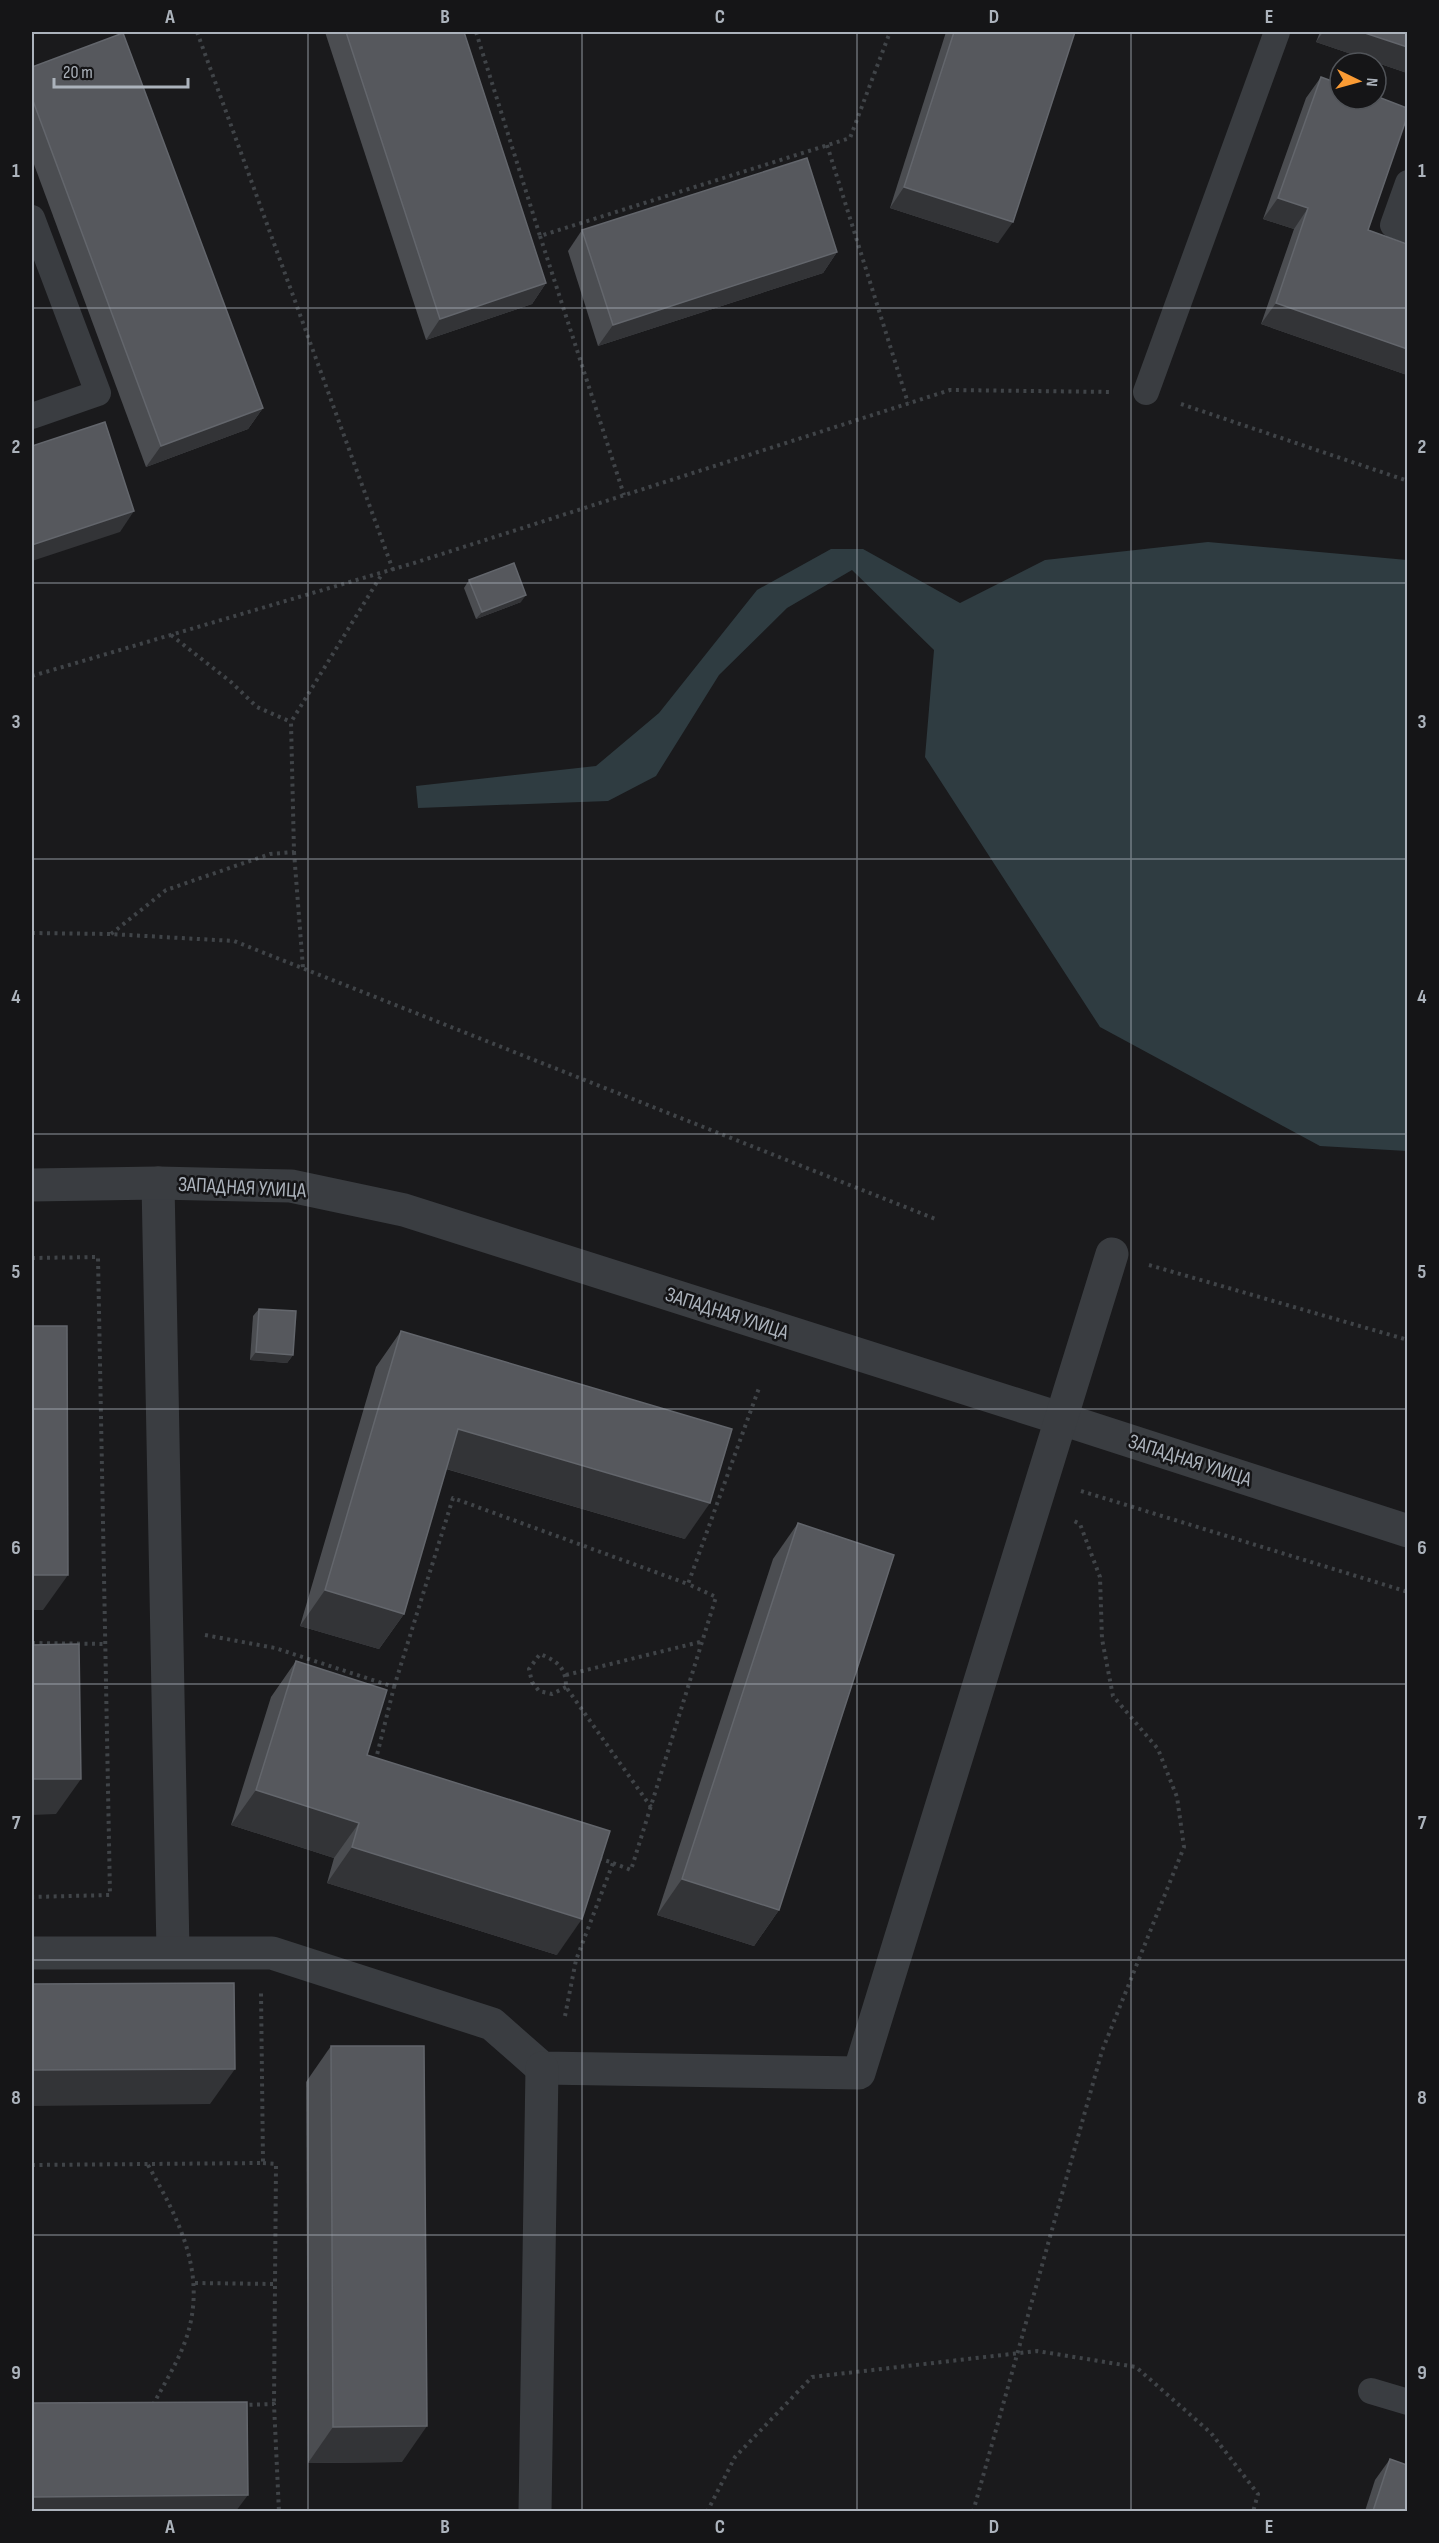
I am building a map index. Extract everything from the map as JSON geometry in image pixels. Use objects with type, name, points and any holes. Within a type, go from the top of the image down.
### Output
[{"type":"street","name":"ЗАПАДНАЯ УЛИЦА","points":[[32,1185],[158,1183],[291,1186],[404,1210],[1407,1531]]},
{"type":"street","points":[[158,1183],[172,1951]]},
{"type":"street","points":[[32,1953],[172,1951],[272,1953],[492,2024],[542,2068],[858,2073],[1059,1418],[1112,1254]]},
{"type":"street","points":[[535,2511],[542,2068]]},
{"type":"lane","points":[[1146,392],[1277,32]]},
{"type":"lane","points":[[1407,183],[1393,225],[1407,230]]},
{"type":"lane","points":[[32,218],[98,393],[32,416]]},
{"type":"lane","points":[[1371,2391],[1407,2402]]},
{"type":"path","points":[[197,32],[393,570]]},
{"type":"path","points":[[476,32],[624,495]]},
{"type":"path","points":[[540,236],[850,138],[890,32]]},
{"type":"path","points":[[827,145],[908,403]]},
{"type":"path","points":[[32,676],[393,570],[950,390],[1146,392],[1407,481]]},
{"type":"path","points":[[303,968],[294,852],[291,722],[382,573]]},
{"type":"path","points":[[171,635],[231,682],[257,707],[291,722]]},
{"type":"path","points":[[110,934],[166,890],[270,854],[294,852]]},
{"type":"path","points":[[32,933],[110,934],[234,941],[938,1220]]},
{"type":"path","points":[[1112,1254],[1407,1340]]},
{"type":"path","points":[[32,1258],[98,1257],[110,1895],[32,1897]]},
{"type":"path","points":[[688,1584],[759,1388]]},
{"type":"path","points":[[1037,1491],[1407,1592]]},
{"type":"path","points":[[973,2511],[1102,2051],[1184,1847],[1177,1797],[1158,1749],[1113,1696],[1102,1639],[1100,1577],[1080,1524],[1037,1491]]},
{"type":"path","points":[[374,1768],[394,1687],[453,1498],[688,1584],[716,1596],[704,1641],[631,1870],[591,1856]]},
{"type":"path","points":[[167,1626],[275,1648],[394,1687]]},
{"type":"path","points":[[566,1675],[704,1641]]},
{"type":"path","points":[[32,1643],[105,1644]]},
{"type":"path","points":[[566,1687],[552,1694],[539,1691],[532,1682],[529,1669],[540,1654],[558,1661],[566,1675],[566,1687],[651,1807]]},
{"type":"path","points":[[565,2016],[576,1960],[613,1863]]},
{"type":"path","points":[[261,1953],[263,2163]]},
{"type":"path","points":[[147,2164],[185,2238],[195,2283],[192,2317],[186,2339],[152,2406],[163,2406]]},
{"type":"path","points":[[32,2165],[276,2164],[274,2404],[279,2511]]},
{"type":"path","points":[[195,2283],[275,2284]]},
{"type":"path","points":[[707,2511],[735,2457],[813,2377],[1037,2351],[1136,2367],[1211,2433],[1258,2494],[1253,2511]]},
{"type":"path","points":[[241,2405],[274,2404]]},
{"type":"shaded area","points":[[1208,542],[1407,560],[1407,1151],[1320,1146],[1100,1027],[925,757],[934,650],[852,570],[787,608],[719,675],[656,776],[608,801],[418,808],[416,786],[596,766],[659,713],[757,590],[831,549],[863,549],[960,603],[1045,560]]},
{"type":"building","points":[[346,32],[464,32],[546,283],[440,319]]},
{"type":"building","points":[[954,32],[1075,32],[1013,222],[904,187]]},
{"type":"building","points":[[1362,32],[1407,32],[1407,47]]},
{"type":"building","points":[[123,33],[263,408],[161,446],[32,98],[32,67]]},
{"type":"building","points":[[1321,77],[1328,80],[1328,111],[1388,111],[1388,101],[1407,108],[1407,117],[1368,230],[1407,244],[1407,349],[1276,303],[1308,208],[1278,198]]},
{"type":"building","points":[[807,158],[837,252],[613,325],[582,230]]},
{"type":"building","points":[[105,422],[134,511],[32,545],[32,446]]},
{"type":"building","points":[[514,563],[526,595],[482,612],[469,580]]},
{"type":"building","points":[[259,1309],[296,1311],[293,1355],[256,1352]]},
{"type":"building","points":[[32,1326],[67,1326],[68,1575],[32,1575]]},
{"type":"building","points":[[401,1331],[732,1429],[710,1503],[458,1429],[404,1614],[325,1590]]},
{"type":"building","points":[[798,1523],[894,1555],[779,1910],[682,1879]]},
{"type":"building","points":[[79,1644],[81,1779],[32,1779],[32,1645]]},
{"type":"building","points":[[296,1661],[387,1690],[367,1755],[610,1831],[582,1919],[352,1847],[359,1823],[256,1790]]},
{"type":"building","points":[[234,1983],[235,2069],[32,2070],[32,1984]]},
{"type":"building","points":[[331,2046],[424,2046],[427,2426],[333,2427]]},
{"type":"building","points":[[247,2402],[248,2495],[32,2497],[32,2403]]},
{"type":"building","points":[[1390,2459],[1407,2465],[1407,2511],[1373,2511]]}]
